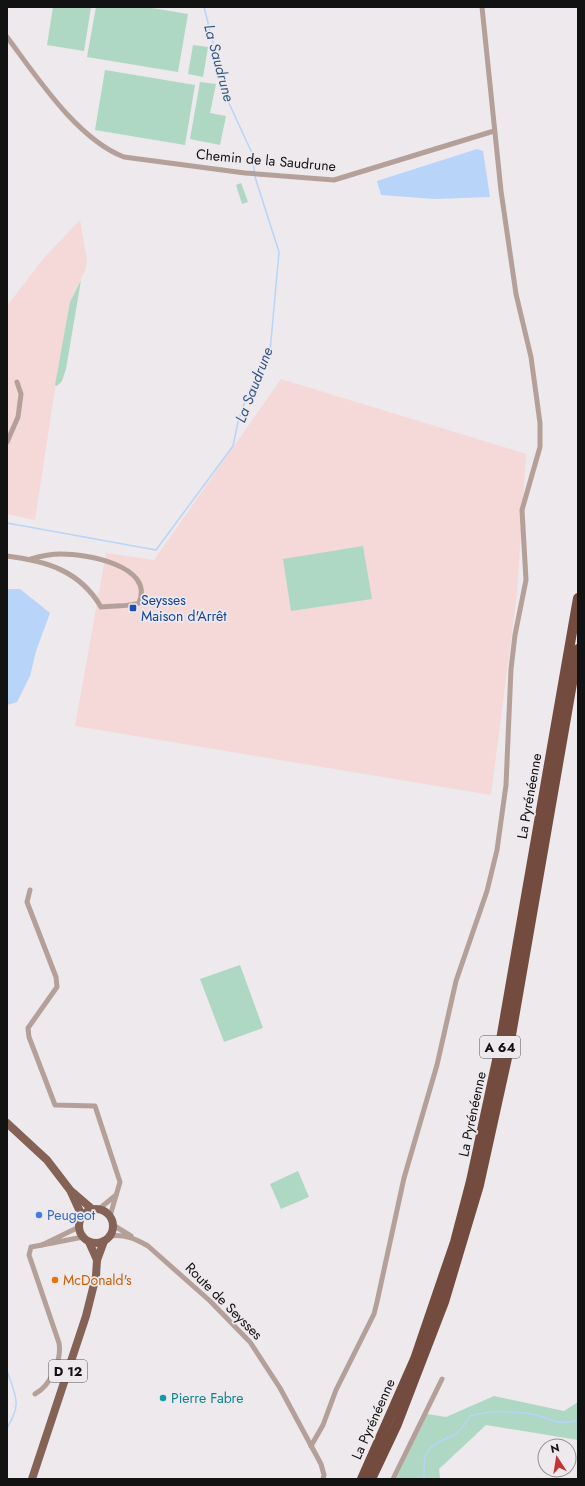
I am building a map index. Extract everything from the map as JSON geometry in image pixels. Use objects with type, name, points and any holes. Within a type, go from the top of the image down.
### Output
[{"type":"highway","name":"La Pyrénéenne","points":[[362,1479],[389,1421],[422,1338],[454,1242],[471,1182],[500,1051],[578,598]]},
{"type":"highway","name":"La Pyrénéenne","points":[[371,1479],[403,1410],[444,1302],[479,1185],[507,1058],[578,649]]},
{"type":"main road","points":[[7,1123],[47,1160],[70,1190],[82,1216],[79,1226],[86,1239],[97,1243],[107,1239],[113,1225],[110,1216],[96,1209],[70,1190]]},
{"type":"main road","points":[[82,1216],[96,1209]]},
{"type":"main road","name":"D 12","points":[[86,1239],[97,1260]]},
{"type":"main road","name":"D 12","points":[[32,1479],[86,1316],[96,1276],[97,1260],[107,1239]]},
{"type":"street","points":[[311,1446],[323,1425],[338,1385],[374,1314],[383,1281],[404,1178],[436,1064],[456,981],[492,874],[504,812],[511,670],[516,623],[526,580],[522,510],[539,452],[541,433],[531,357],[522,323],[514,280],[494,131],[482,7]]},
{"type":"street","name":"Chemin de la Saudrune","points":[[7,37],[80,129],[110,152],[124,157],[252,174],[334,180],[494,131]]},
{"type":"street","points":[[7,442],[18,417],[21,394],[17,382]]},
{"type":"street","points":[[7,556],[31,559],[63,570],[80,579],[96,598],[101,607],[114,604],[132,606],[138,603],[141,598],[140,587],[136,579],[130,572],[111,563],[92,557],[62,554],[44,555],[31,559]]},
{"type":"street","points":[[30,890],[27,902],[56,978],[57,987],[28,1028],[30,1037],[55,1104],[95,1106],[120,1182],[110,1216]]},
{"type":"street","points":[[96,1209],[116,1195]]},
{"type":"street","name":"Route de Seysses","points":[[113,1225],[155,1250],[210,1301],[250,1342],[280,1388],[311,1446],[324,1472],[323,1479]]},
{"type":"street","points":[[42,1245],[64,1236],[79,1226]]},
{"type":"street","name":"Route de Seysses","points":[[107,1239],[120,1234],[134,1238]]},
{"type":"street","points":[[35,1394],[50,1381],[59,1352],[59,1343],[29,1255],[31,1247],[86,1239]]},
{"type":"street","points":[[393,1479],[442,1378]]},
{"type":"shaded area","points":[[80,220],[87,260],[86,268],[70,302],[58,369],[35,520],[7,514],[7,306],[44,258]]},
{"type":"shaded area","points":[[281,379],[526,454],[517,594],[491,795],[75,726],[106,553],[154,560]]},
{"type":"green space","points":[[53,7],[91,7],[84,51],[47,45]]},
{"type":"green space","points":[[96,7],[146,7],[188,14],[178,72],[87,57]]},
{"type":"green space","points":[[193,45],[208,47],[203,77],[188,74]]},
{"type":"green space","points":[[105,70],[195,85],[185,145],[95,130]]},
{"type":"green space","points":[[200,82],[216,84],[210,113],[226,116],[220,145],[190,139]]},
{"type":"green space","points":[[241,183],[248,202],[242,204],[236,185]]},
{"type":"green space","points":[[81,280],[66,369],[62,381],[57,386],[55,385],[70,302]]},
{"type":"green space","points":[[363,546],[372,599],[291,611],[283,559]]},
{"type":"green space","points":[[240,965],[263,1028],[224,1042],[200,979]]},
{"type":"green space","points":[[298,1171],[309,1197],[281,1209],[270,1184]]},
{"type":"green space","points":[[494,1396],[564,1411],[578,1402],[578,1440],[577,1438],[566,1438],[486,1425],[439,1469],[440,1479],[396,1479],[427,1414],[446,1417]]},
{"type":"water","points":[[477,149],[483,151],[490,197],[435,199],[381,195],[377,181]]},
{"type":"water","points":[[7,589],[20,589],[50,613],[36,651],[30,676],[17,702],[7,705]]},
{"type":"waterway","name":"La Saudrune","points":[[7,523],[156,550],[233,446],[238,422],[248,392],[270,352],[279,252],[255,177],[252,153],[227,99],[204,7]]},
{"type":"waterway","name":"La Saudrune","points":[[7,1371],[16,1400],[15,1413],[7,1428]]},
{"type":"waterway","points":[[424,1479],[425,1457],[427,1453],[437,1443],[459,1431],[470,1416],[492,1412],[507,1412],[538,1415],[559,1422],[578,1420]]},
{"type":"place","name":"Seysses Maison d'Arrêt","points":[[133,608]]},
{"type":"place","name":"Peugeot","points":[[39,1215]]},
{"type":"place","name":"McDonald's","points":[[55,1280]]},
{"type":"place","name":"Pierre Fabre","points":[[163,1398]]}]
